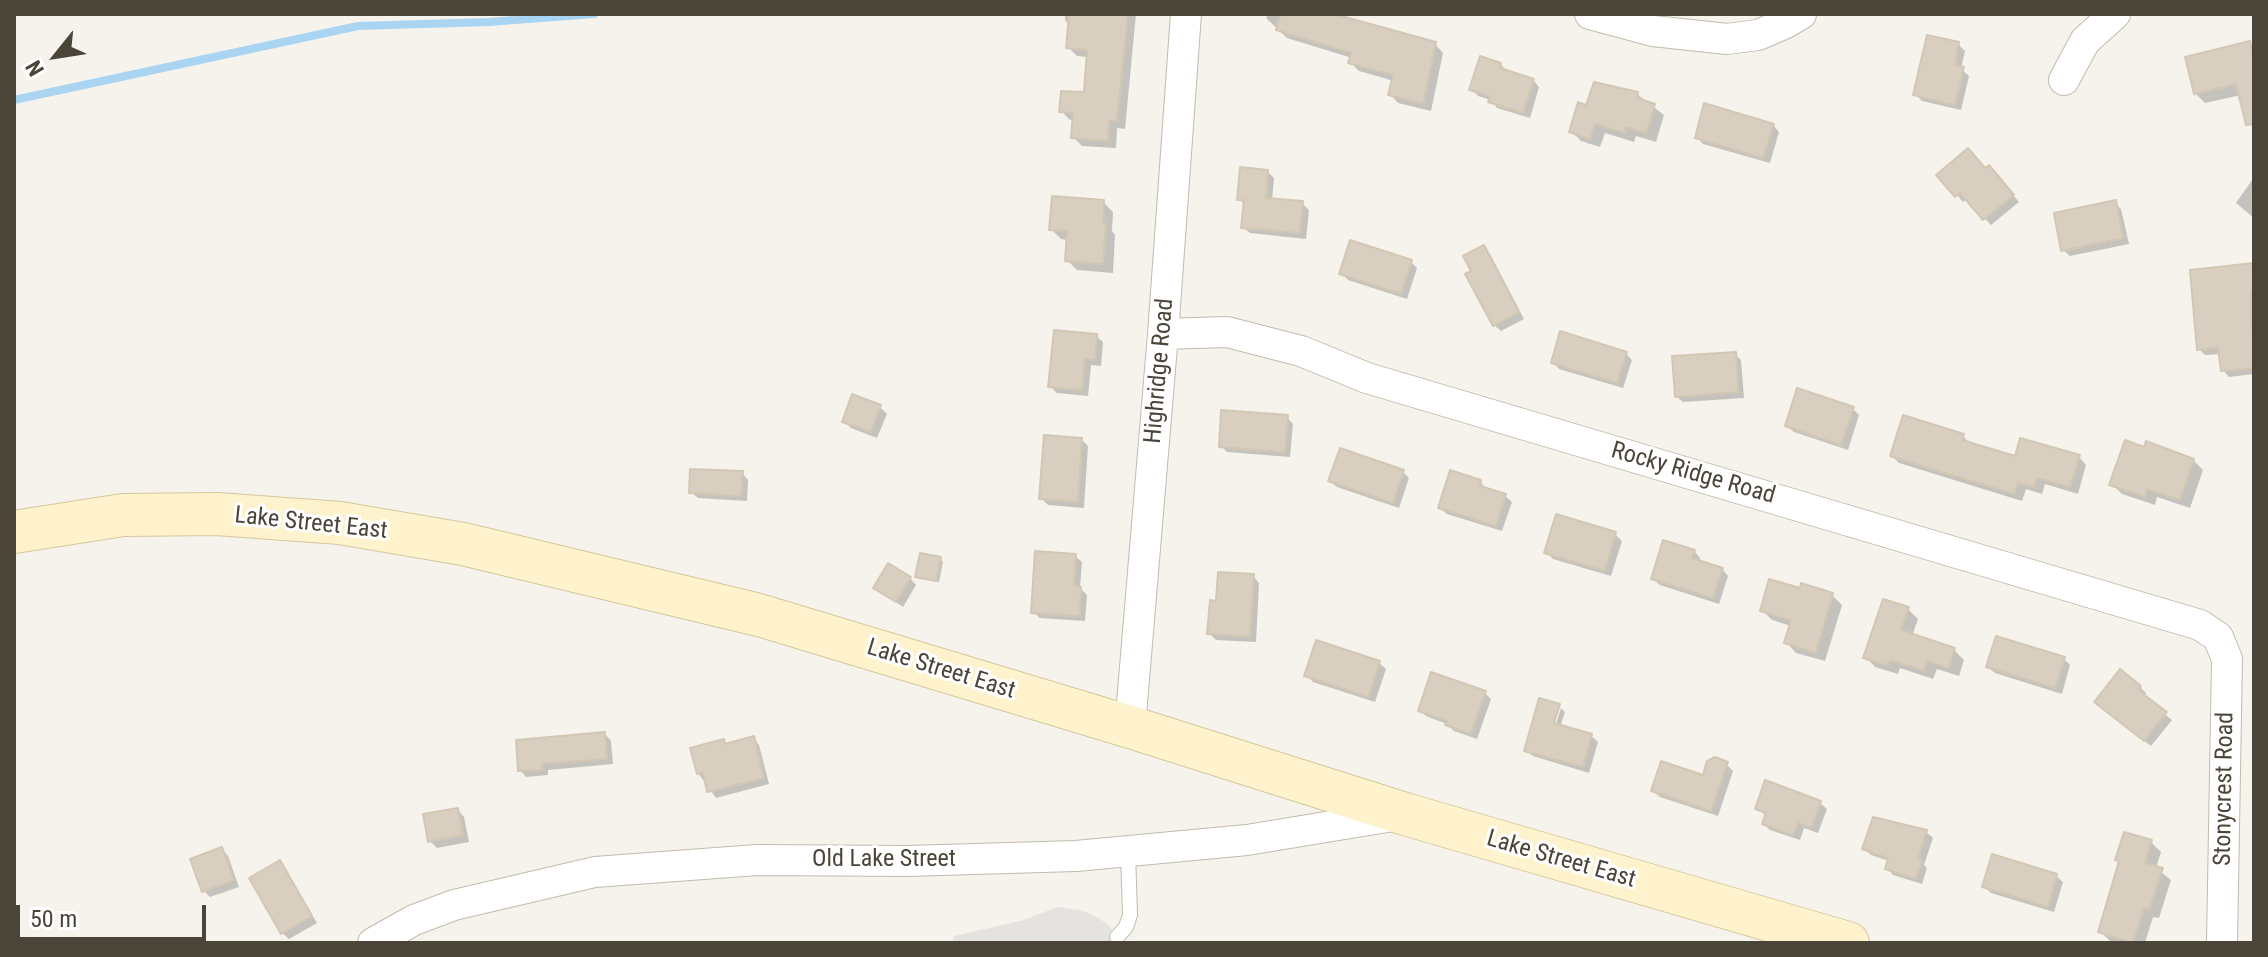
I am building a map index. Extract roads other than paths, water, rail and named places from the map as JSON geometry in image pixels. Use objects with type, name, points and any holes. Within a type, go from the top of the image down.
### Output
[{"type":"main road","name":"Lake Street East","points":[[14,532],[123,515],[217,514],[340,523],[432,539],[613,578],[759,615],[1405,814],[1848,943]]},
{"type":"street","name":"Highridge Road","points":[[1130,727],[1186,14]]},
{"type":"street","points":[[1590,14],[1653,31],[1727,39],[1758,35],[1801,14]]},
{"type":"street","points":[[2064,80],[2085,41],[2115,14]]},
{"type":"street","name":"Rocky Ridge Road","points":[[1163,334],[1227,332],[1301,351],[1367,378],[2200,625],[2218,637]]},
{"type":"street","name":"Stonycrest Road","points":[[2218,637],[2227,659],[2222,943]]},
{"type":"street","name":"Old Lake Street","points":[[373,943],[414,920],[454,905],[595,872],[757,860],[994,860],[1128,852],[1247,840],[1405,814]]},
{"type":"lane","points":[[1117,937],[1126,927],[1130,915],[1128,852]]},
{"type":"waterway","points":[[14,100],[358,26],[489,22],[594,14]]}]
